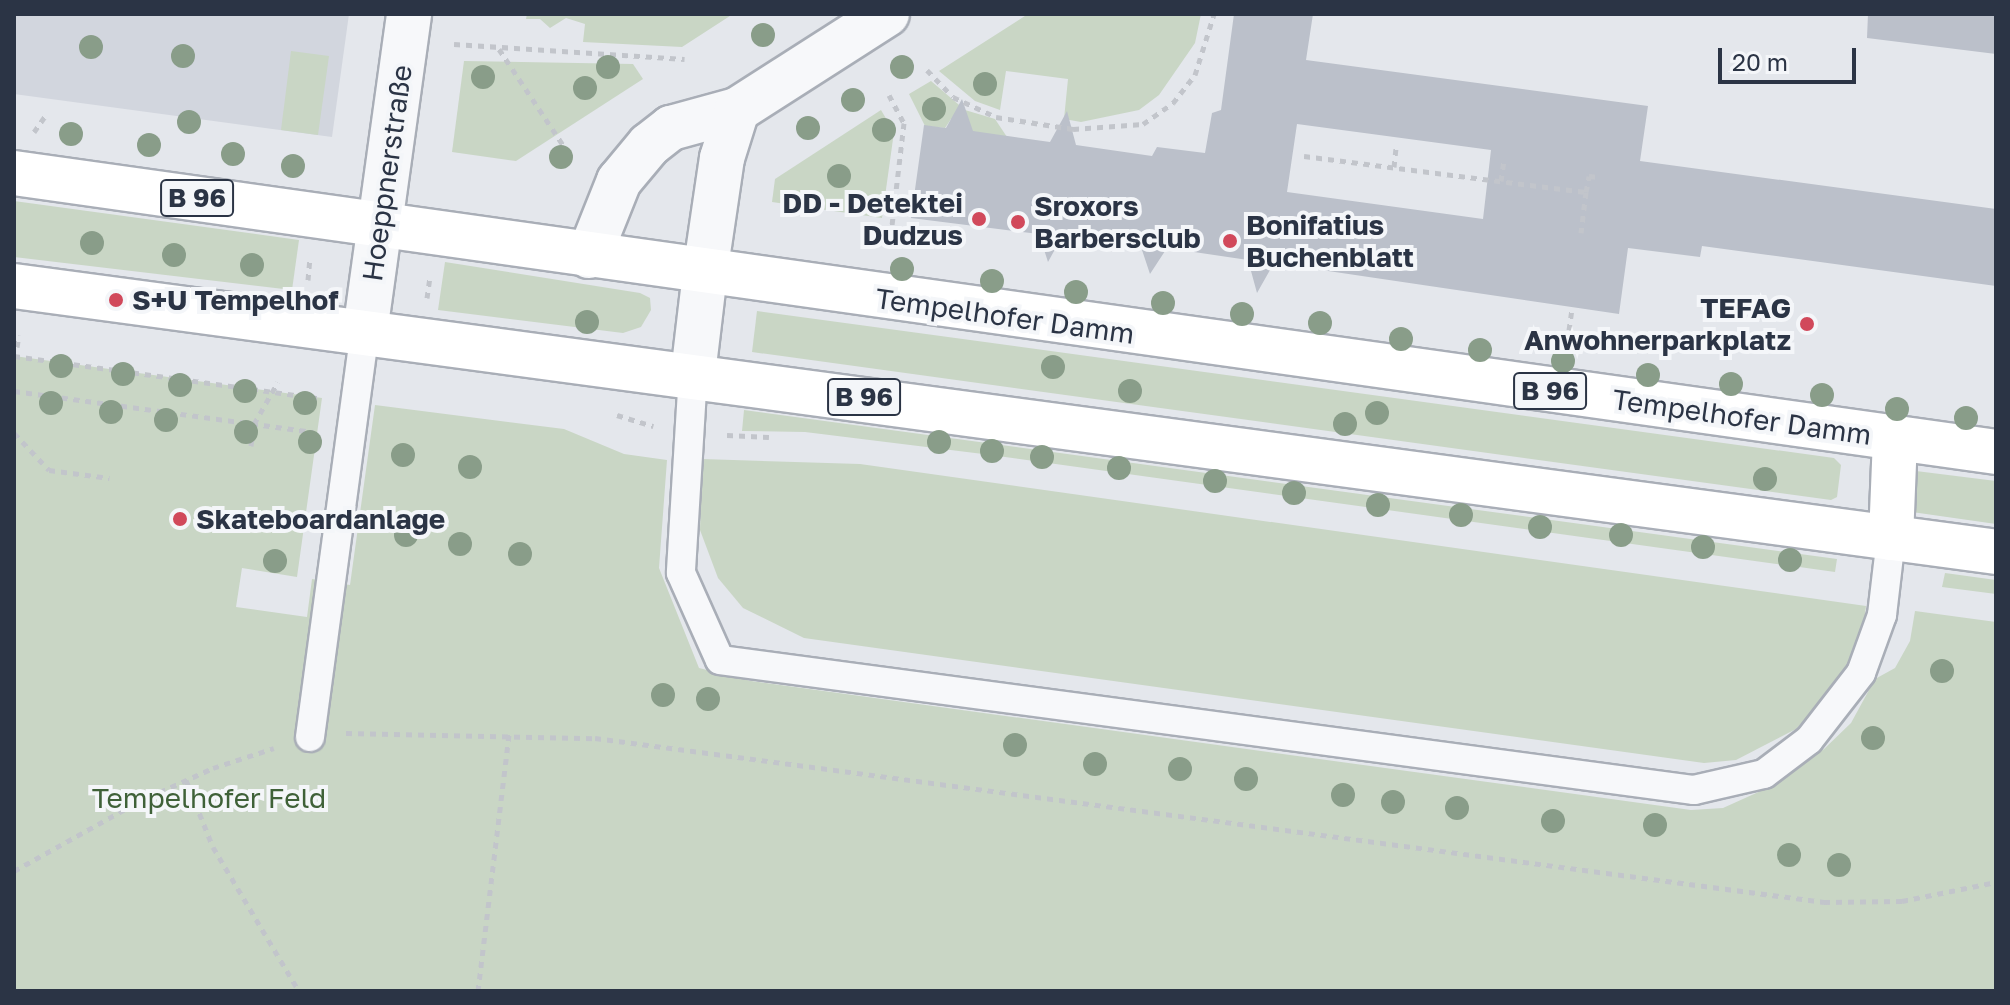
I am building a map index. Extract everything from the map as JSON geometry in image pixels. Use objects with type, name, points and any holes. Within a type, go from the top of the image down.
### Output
[{"type":"main road","name":"Tempelhofer Damm","points":[[14,173],[705,273],[1996,452]]},
{"type":"main road","name":"B 96","points":[[14,286],[693,374],[1996,552]]},
{"type":"main road","points":[[1891,538],[1895,438]]},
{"type":"street","name":"Hoeppnerstraße","points":[[365,332],[409,14]]},
{"type":"street","points":[[589,256],[619,181],[649,145],[671,128],[737,110],[887,14]]},
{"type":"street","points":[[693,374],[722,158],[737,110]]},
{"type":"lane","points":[[310,737],[365,332]]},
{"type":"lane","points":[[693,374],[681,573],[720,660],[1694,790],[1764,774],[1809,740],[1861,673],[1882,615],[1891,538]]},
{"type":"path","points":[[927,70],[953,97],[996,117],[1073,129],[1143,124],[1173,103],[1195,75],[1214,14]]},
{"type":"path","points":[[454,44],[685,59]]},
{"type":"path","points":[[498,48],[563,145]]},
{"type":"path","points":[[889,95],[904,123],[891,234]]},
{"type":"path","points":[[1394,167],[1396,147]]},
{"type":"path","points":[[1304,156],[1586,192]]},
{"type":"path","points":[[1501,181],[1504,160]]},
{"type":"path","points":[[1581,233],[1589,176],[1599,177]]},
{"type":"path","points":[[306,292],[311,254]]},
{"type":"path","points":[[426,308],[431,272]]},
{"type":"path","points":[[1569,330],[1572,308]]},
{"type":"path","points":[[17,347],[19,335]]},
{"type":"path","points":[[14,356],[322,398],[320,410]]},
{"type":"path","points":[[251,446],[254,424],[277,392],[278,382]]},
{"type":"path","points":[[14,391],[350,437]]},
{"type":"path","points":[[315,447],[318,421]]},
{"type":"path","points":[[14,433],[49,470],[109,478]]},
{"type":"path","points":[[14,871],[68,837],[186,780],[310,737],[361,731],[509,733],[595,738],[1824,902],[1902,901],[1996,882]]},
{"type":"path","points":[[478,991],[509,733]]},
{"type":"path","points":[[186,780],[213,847],[299,991]]},
{"type":"shaded area","points":[[14,14],[349,14],[332,137],[14,94]]},
{"type":"green space","points":[[527,14],[733,14],[682,47],[583,42],[585,24],[566,18],[550,28],[540,19],[526,19]]},
{"type":"green space","points":[[1028,14],[1201,14],[1195,43],[1159,95],[1139,110],[1081,122],[1064,119],[1068,79],[1006,71],[1000,110],[975,101],[939,71]]},
{"type":"green space","points":[[291,51],[329,56],[318,135],[281,130]]},
{"type":"green space","points":[[464,61],[633,64],[643,79],[516,161],[452,152]]},
{"type":"green space","points":[[931,81],[965,110],[995,119],[1007,137],[973,132],[951,119],[945,128],[925,126],[909,94]]},
{"type":"green space","points":[[881,110],[894,132],[882,218],[772,202],[775,179]]},
{"type":"green space","points":[[14,201],[299,240],[292,290],[14,257]]},
{"type":"green space","points":[[445,262],[640,293],[650,298],[651,310],[641,327],[623,333],[438,310]]},
{"type":"green space","points":[[757,311],[1834,458],[1841,465],[1837,497],[1831,500],[752,352]]},
{"type":"green space","name":"Tempelhofer Feld","points":[[14,356],[322,398],[297,577],[242,568],[236,607],[307,617],[312,579],[350,585],[375,405],[564,429],[624,454],[667,460],[659,568],[699,668],[751,681],[1691,810],[1723,808],[1774,785],[1824,749],[1851,723],[1875,679],[1895,668],[1910,641],[1915,611],[1996,622],[1996,991],[14,991]]},
{"type":"green space","points":[[744,410],[1837,559],[1835,572],[983,454],[805,432],[742,431]]},
{"type":"green space","points":[[702,459],[860,464],[1866,606],[1864,623],[1857,648],[1834,688],[1796,729],[1736,760],[1704,763],[804,638],[743,608],[718,578],[700,530]]},
{"type":"green space","points":[[1916,471],[1996,481],[1996,524],[1912,512]]},
{"type":"green space","points":[[1945,573],[1996,580],[1996,594],[1942,587]]},
{"type":"building","points":[[1234,14],[1313,14],[1306,60],[1648,106],[1640,161],[1996,209],[1996,286],[1702,246],[1700,257],[1628,248],[1619,314],[1274,263],[1257,293],[1248,260],[1167,248],[1150,274],[1140,244],[1064,233],[1048,262],[1039,234],[911,218],[924,125],[946,128],[962,99],[973,131],[1050,142],[1067,111],[1076,145],[1152,156],[1157,147],[1205,153],[1212,113],[1221,110]],"holes":[[[1297,124],[1491,150],[1483,219],[1287,192]]]},
{"type":"building","points":[[1868,14],[1996,14],[1996,54],[1867,38]]},
{"type":"place","name":"DD - Detektei Dudzus","points":[[979,219]]},
{"type":"place","name":"Sroxors Barbersclub","points":[[1018,222]]},
{"type":"place","name":"Bonifatius Buchenblatt","points":[[1230,241]]},
{"type":"place","name":"S+U Tempelhof","points":[[116,300]]},
{"type":"place","name":"TEFAG Anwohnerparkplatz","points":[[1807,324]]},
{"type":"place","name":"Skateboardanlage","points":[[180,519]]}]
